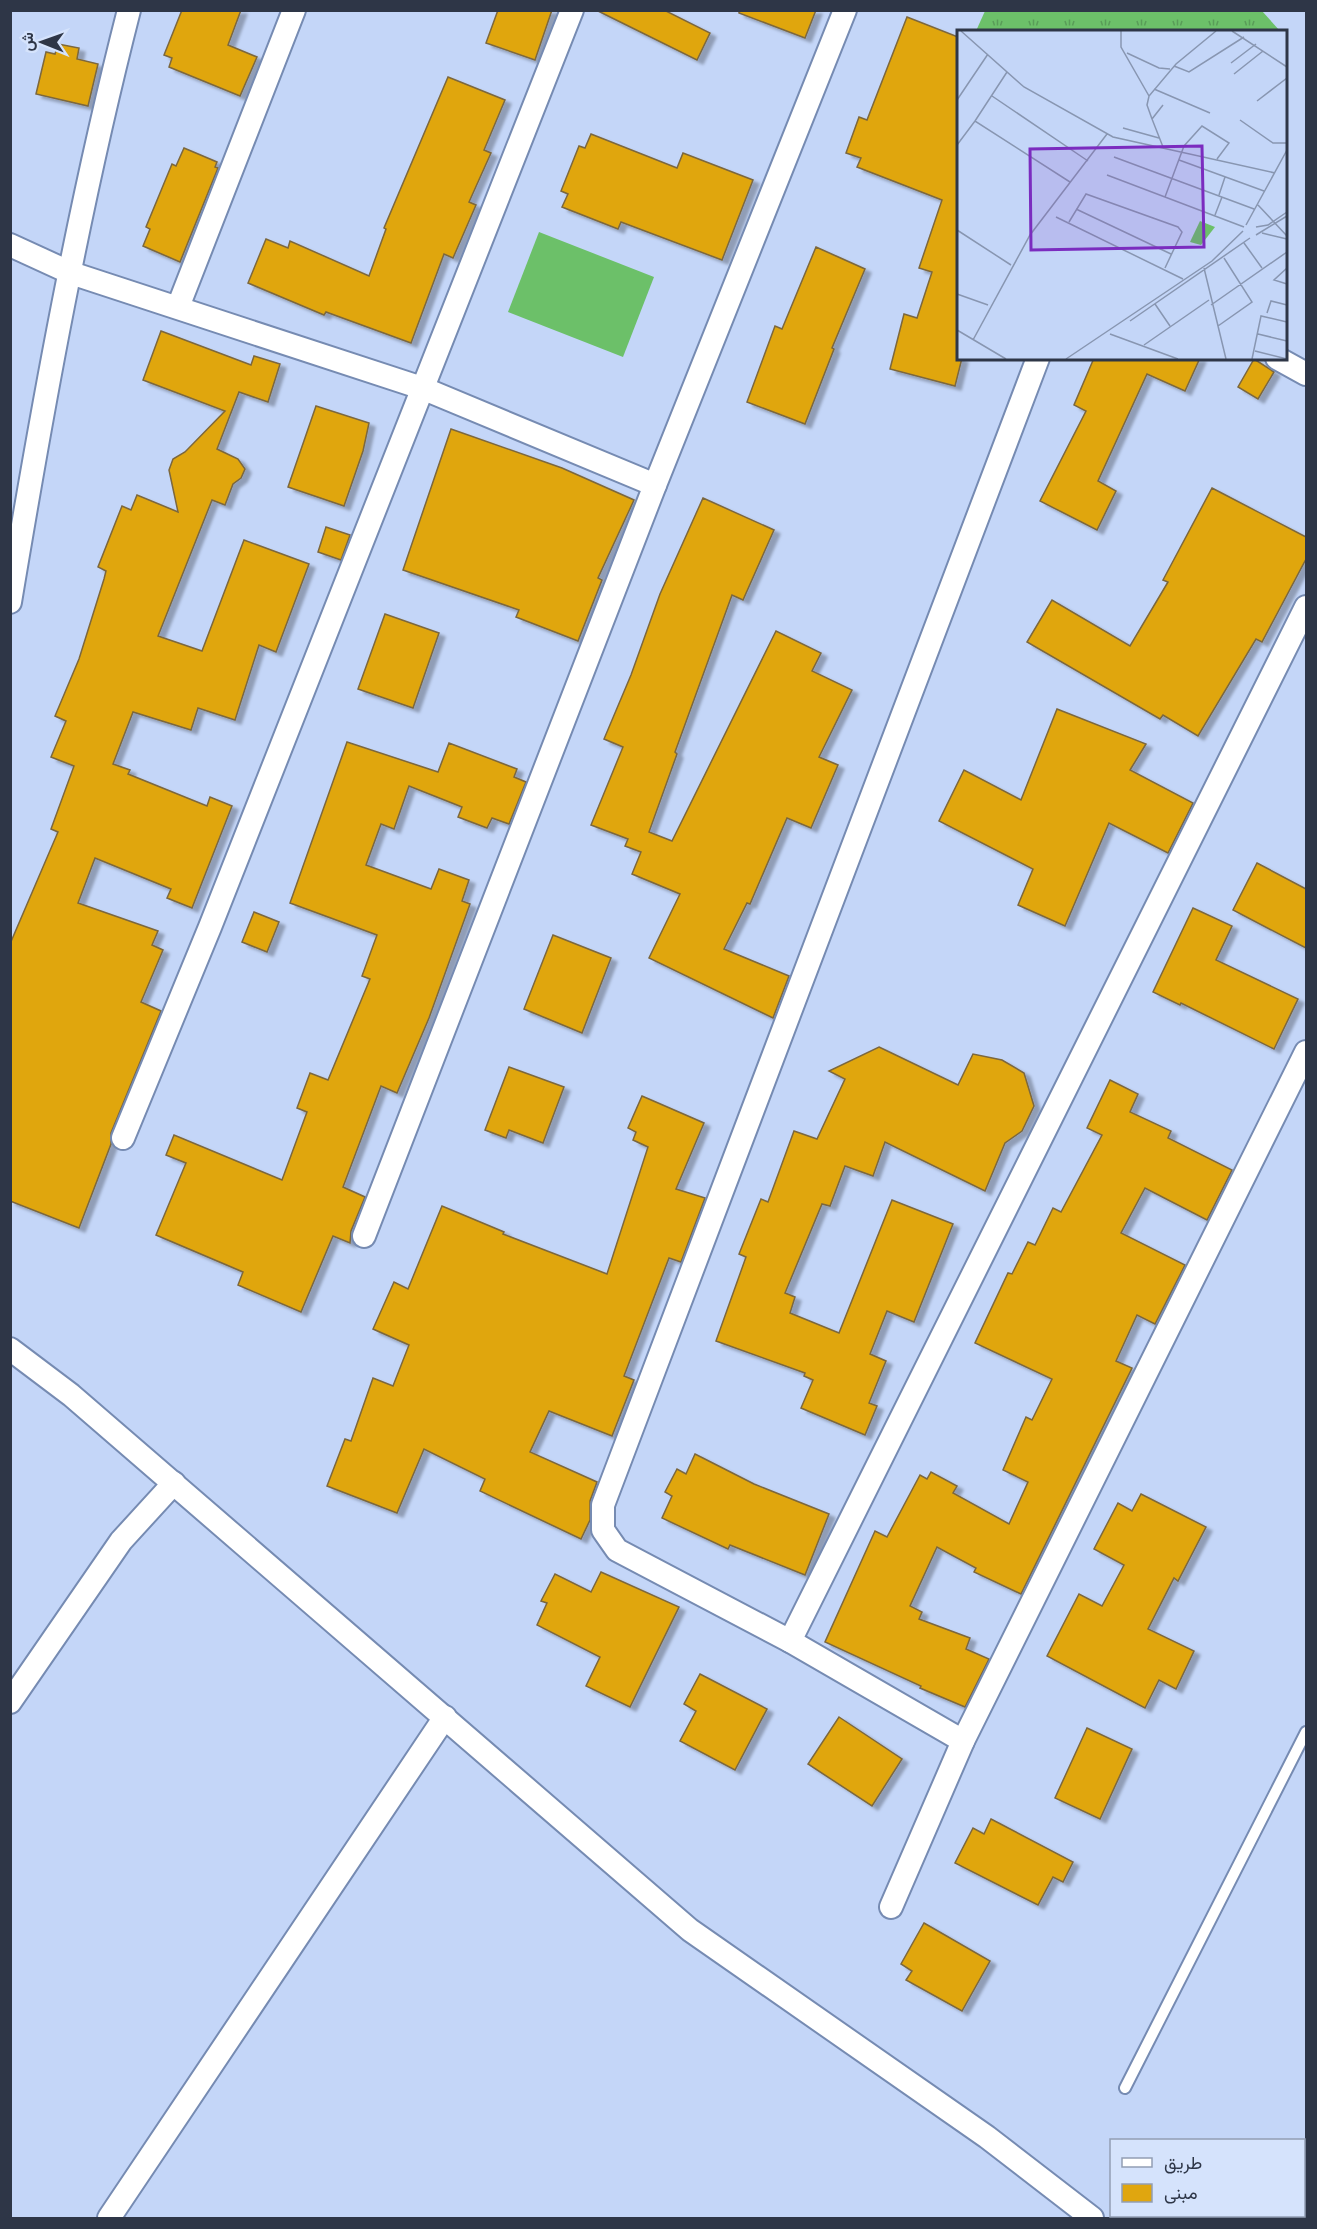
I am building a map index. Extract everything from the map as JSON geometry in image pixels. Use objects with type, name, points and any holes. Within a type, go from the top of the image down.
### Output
[{"type":"street","points":[[10,602],[19,503],[71,273],[92,162],[129,10]]},
{"type":"street","points":[[178,307],[294,10]]},
{"type":"street","points":[[123,1138],[210,927],[572,10]]},
{"type":"street","points":[[364,1236],[655,485],[845,10]]},
{"type":"street","points":[[10,245],[71,273],[422,388],[655,485]]},
{"type":"street","points":[[963,1741],[790,1641],[617,1550],[603,1530],[603,1505],[1037,360]]},
{"type":"street","points":[[1281,360],[1306,374]]},
{"type":"street","points":[[790,1641],[1306,608]]},
{"type":"street","points":[[891,1907],[963,1741],[1306,1052]]},
{"type":"street","points":[[10,1349],[71,1395],[174,1483],[690,1930],[968,2123],[1092,2218]]},
{"type":"street","points":[[10,1702],[121,1541],[174,1483]]},
{"type":"street","points":[[109,2218],[445,1717]]},
{"type":"lane","points":[[1125,2088],[1306,1732]]},
{"type":"green space","points":[[985,11],[1262,11],[1279,30],[976,30]]},
{"type":"green space","points":[[539,232],[654,277],[623,357],[508,312]]},
{"type":"building","points":[[182,10],[241,10],[228,45],[257,57],[240,96],[169,67],[172,58],[164,55]]},
{"type":"building","points":[[498,10],[552,10],[535,60],[486,43]]},
{"type":"building","points":[[596,10],[664,10],[710,33],[697,60]]},
{"type":"building","points":[[739,10],[816,10],[805,38],[739,13]]},
{"type":"building","points":[[907,17],[957,37],[957,360],[962,360],[955,386],[890,369],[904,314],[917,318],[932,272],[919,268],[942,200],[857,167],[861,158],[846,153],[859,117],[867,120]]},
{"type":"building","points":[[58,44],[79,48],[77,59],[98,64],[88,106],[36,94],[46,52],[55,54]]},
{"type":"building","points":[[448,77],[505,100],[484,150],[491,153],[469,202],[476,205],[453,258],[444,254],[411,343],[326,312],[324,315],[248,283],[266,239],[288,248],[290,241],[369,276],[386,229],[384,228]]},
{"type":"building","points":[[591,134],[677,168],[683,153],[753,180],[722,260],[621,222],[618,229],[562,207],[568,194],[561,191],[579,146],[585,148]]},
{"type":"building","points":[[184,148],[217,162],[215,167],[218,168],[180,262],[143,246],[150,229],[146,227],[172,164],[176,166]]},
{"type":"building","points":[[816,247],[865,269],[832,348],[834,349],[805,424],[747,402],[775,326],[782,329]]},
{"type":"building","points":[[161,331],[251,365],[254,356],[280,364],[268,402],[239,392],[217,449],[238,459],[245,469],[241,478],[233,484],[225,505],[212,500],[158,636],[202,651],[244,540],[309,564],[276,652],[259,645],[235,720],[198,708],[191,730],[133,712],[113,764],[130,770],[128,774],[207,806],[210,797],[232,806],[192,908],[167,898],[171,889],[95,858],[78,903],[158,931],[152,945],[163,950],[141,1002],[161,1011],[111,1133],[111,1144],[79,1228],[10,1201],[10,944],[58,832],[51,829],[74,766],[51,757],[66,721],[55,716],[79,659],[106,571],[98,567],[122,506],[131,510],[137,495],[178,512],[169,470],[173,459],[185,452],[225,411],[143,380]]},
{"type":"building","points":[[1093,360],[1199,360],[1185,391],[1147,374],[1098,481],[1116,491],[1097,530],[1040,501],[1086,411],[1074,405]]},
{"type":"building","points":[[1253,360],[1274,372],[1258,399],[1238,387]]},
{"type":"building","points":[[316,406],[369,423],[363,451],[344,506],[288,487]]},
{"type":"building","points":[[451,429],[562,468],[634,500],[598,578],[602,580],[578,641],[516,617],[519,610],[403,570]]},
{"type":"building","points":[[1212,488],[1306,537],[1306,559],[1262,642],[1256,639],[1198,736],[1163,715],[1160,719],[1027,642],[1052,600],[1130,646],[1168,582],[1163,580]]},
{"type":"building","points":[[703,498],[774,530],[743,600],[732,595],[675,752],[677,754],[649,832],[672,841],[776,631],[821,653],[812,671],[852,690],[819,757],[838,765],[811,828],[787,818],[750,904],[747,903],[724,949],[789,976],[773,1018],[649,958],[680,894],[632,874],[641,852],[625,846],[628,839],[591,825],[623,747],[604,739],[631,675],[660,594]]},
{"type":"building","points":[[326,527],[350,535],[341,560],[318,552]]},
{"type":"building","points":[[385,614],[439,633],[413,708],[358,689]]},
{"type":"building","points":[[1057,709],[1146,744],[1130,770],[1193,803],[1168,853],[1109,823],[1065,926],[1018,905],[1033,869],[939,821],[964,770],[1021,800]]},
{"type":"building","points":[[347,742],[438,772],[449,743],[517,769],[514,777],[526,782],[509,824],[492,818],[487,828],[458,817],[462,807],[409,786],[394,829],[381,824],[366,865],[431,889],[439,869],[469,880],[462,901],[470,904],[429,1018],[397,1093],[381,1086],[343,1187],[365,1197],[351,1231],[350,1243],[333,1236],[301,1312],[238,1285],[243,1272],[156,1235],[186,1163],[166,1155],[174,1135],[282,1180],[307,1112],[297,1108],[310,1073],[328,1080],[370,979],[362,976],[377,935],[290,903]]},
{"type":"building","points":[[1257,863],[1306,889],[1306,948],[1233,910]]},
{"type":"building","points":[[1193,908],[1232,926],[1216,960],[1298,999],[1274,1049],[1181,1003],[1180,1005],[1153,992]]},
{"type":"building","points":[[254,912],[279,922],[267,952],[242,942]]},
{"type":"building","points":[[553,935],[611,958],[582,1033],[524,1009]]},
{"type":"building","points":[[879,1047],[958,1085],[973,1054],[1002,1060],[1024,1073],[1034,1106],[1022,1131],[1005,1143],[985,1191],[885,1142],[873,1176],[845,1166],[830,1206],[822,1204],[785,1293],[795,1297],[790,1313],[839,1333],[892,1200],[953,1224],[914,1322],[887,1311],[870,1354],[886,1361],[869,1403],[877,1406],[865,1435],[801,1408],[813,1380],[804,1376],[805,1373],[716,1341],[746,1257],[739,1254],[761,1199],[768,1202],[794,1131],[817,1139],[845,1079],[829,1071]]},
{"type":"building","points":[[509,1067],[564,1087],[543,1143],[509,1130],[506,1138],[485,1130]]},
{"type":"building","points":[[1110,1080],[1138,1094],[1130,1112],[1171,1131],[1168,1138],[1232,1170],[1207,1220],[1145,1188],[1121,1233],[1185,1265],[1155,1324],[1137,1315],[1116,1361],[1132,1368],[1021,1594],[974,1572],[976,1568],[937,1547],[910,1606],[922,1612],[919,1619],[970,1638],[966,1649],[989,1659],[965,1707],[825,1642],[875,1531],[887,1537],[920,1475],[927,1479],[931,1472],[957,1486],[953,1493],[1009,1524],[1028,1482],[1003,1470],[1026,1417],[1032,1420],[1052,1379],[975,1343],[1008,1273],[1012,1274],[1028,1242],[1035,1245],[1053,1208],[1061,1212],[1102,1135],[1087,1128]]},
{"type":"building","points":[[642,1096],[704,1123],[676,1189],[705,1198],[681,1262],[669,1258],[624,1376],[634,1380],[612,1436],[549,1411],[530,1452],[597,1482],[590,1501],[590,1520],[581,1539],[480,1491],[485,1479],[424,1449],[397,1513],[327,1486],[345,1439],[351,1441],[373,1378],[393,1386],[409,1345],[373,1329],[394,1282],[408,1289],[442,1206],[504,1232],[503,1234],[607,1274],[648,1147],[633,1140],[636,1132],[628,1128]]},
{"type":"building","points":[[695,1454],[754,1484],[829,1514],[805,1575],[730,1545],[728,1549],[662,1518],[672,1496],[665,1492],[677,1469],[686,1474]]},
{"type":"building","points":[[1141,1494],[1206,1527],[1178,1581],[1174,1578],[1148,1629],[1194,1651],[1176,1689],[1159,1680],[1145,1708],[1047,1656],[1079,1594],[1102,1606],[1124,1565],[1094,1549],[1118,1503],[1132,1511]]},
{"type":"building","points":[[601,1572],[679,1607],[630,1707],[586,1686],[600,1657],[537,1625],[547,1603],[541,1601],[555,1574],[591,1592]]},
{"type":"building","points":[[700,1674],[767,1709],[735,1770],[680,1741],[696,1711],[684,1704]]},
{"type":"building","points":[[839,1717],[902,1759],[872,1806],[808,1764]]},
{"type":"building","points":[[1087,1728],[1132,1749],[1100,1819],[1055,1798]]},
{"type":"building","points":[[991,1819],[1073,1862],[1063,1882],[1053,1877],[1038,1905],[955,1863],[973,1828],[984,1834]]},
{"type":"building","points":[[924,1923],[990,1961],[962,2011],[906,1980],[912,1971],[901,1964]]}]
